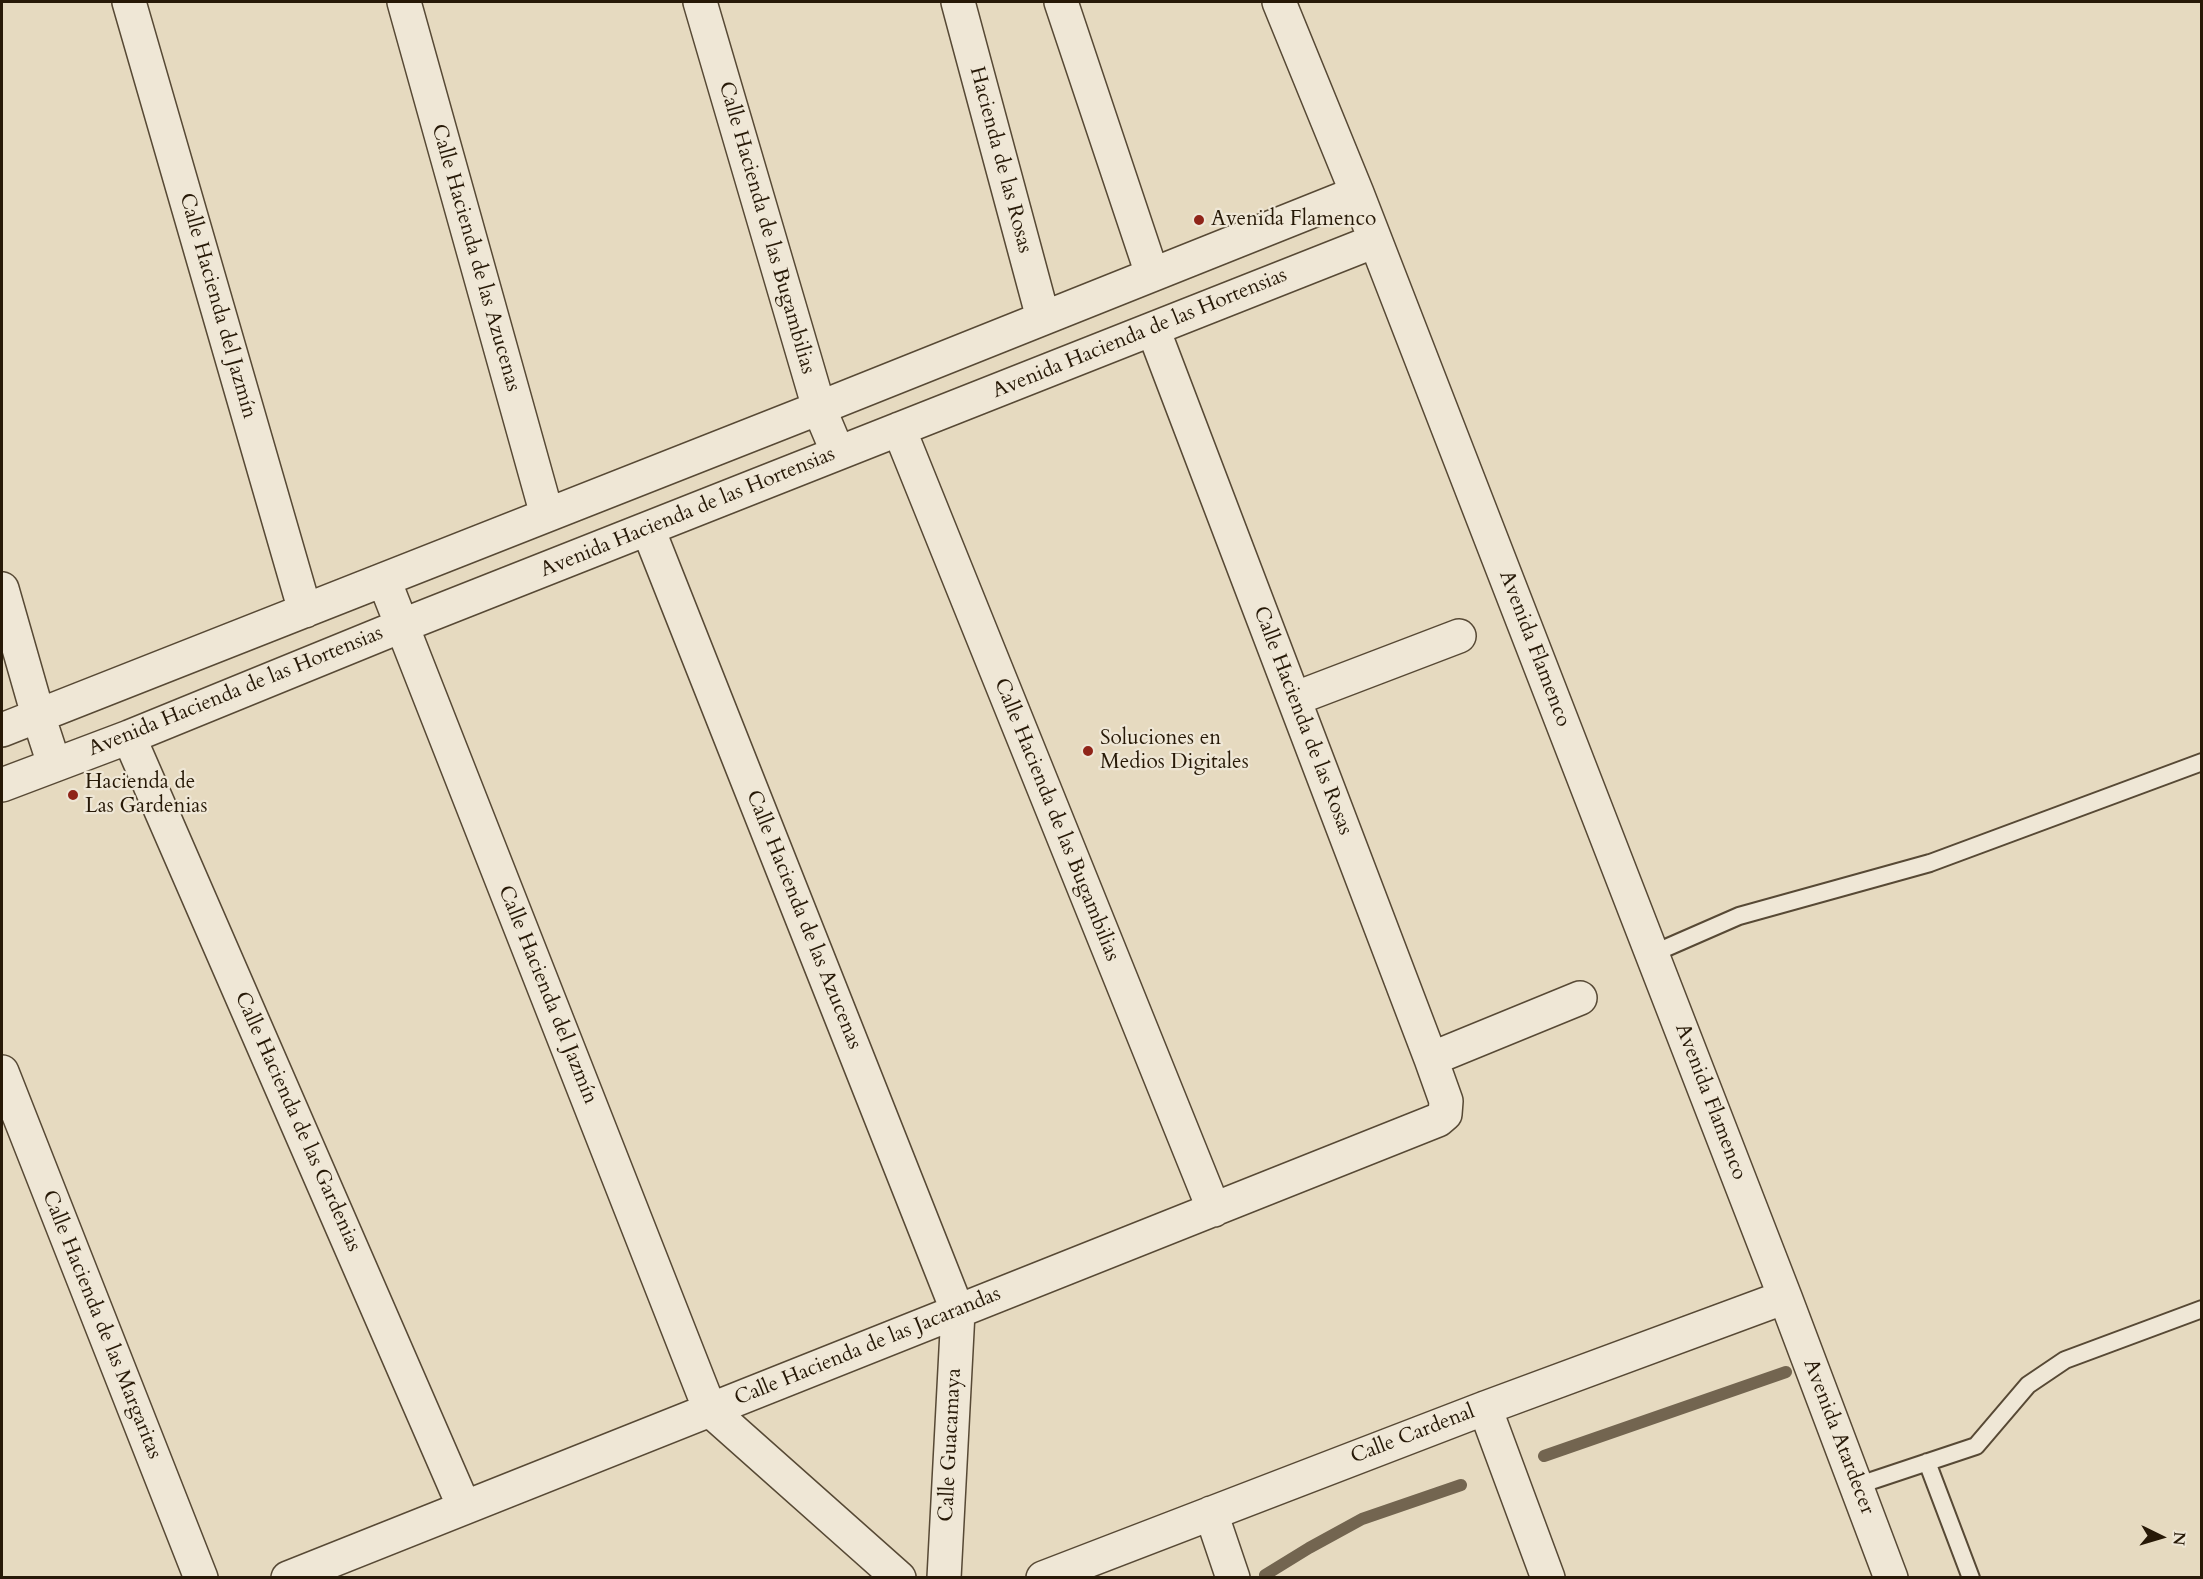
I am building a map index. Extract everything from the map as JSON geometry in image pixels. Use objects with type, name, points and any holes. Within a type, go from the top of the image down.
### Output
[{"type":"street","name":"Calle Hacienda del Jazmín","points":[[129,2],[304,611]]},
{"type":"street","name":"Calle Hacienda de las Azucenas","points":[[404,2],[547,515]]},
{"type":"street","name":"Calle Hacienda de las Bugambilias","points":[[699,2],[819,408],[838,453]]},
{"type":"street","name":"Hacienda de las Rosas","points":[[958,2],[1042,318]]},
{"type":"street","points":[[1061,2],[1152,274]]},
{"type":"street","name":"Avenida Flamenco","points":[[1279,2],[1357,193],[1785,1297]]},
{"type":"street","points":[[2,730],[1357,193]]},
{"type":"street","name":"Avenida Hacienda de las Hortensias","points":[[2,785],[129,737],[401,626],[1375,241]]},
{"type":"street","name":"Calle Hacienda de las Rosas","points":[[1154,329],[1431,1059],[1446,1101],[1445,1114]]},
{"type":"street","name":"Calle Hacienda de las Bugambilias","points":[[899,429],[1214,1210]]},
{"type":"street","name":"Calle Hacienda de las Azucenas","points":[[648,529],[958,1311]]},
{"type":"street","name":"Calle Hacienda del Jazmín","points":[[384,579],[710,1410]]},
{"type":"street","points":[[2,589],[54,764]]},
{"type":"street","points":[[1294,699],[1458,636]]},
{"type":"street","name":"Calle Hacienda de las Gardenias","points":[[129,737],[464,1507]]},
{"type":"street","points":[[1431,1059],[1580,998]]},
{"type":"street","name":"Calle Hacienda de las Margaritas","points":[[2,1072],[201,1578]]},
{"type":"street","name":"Calle Hacienda de las Jacarandas","points":[[288,1578],[1214,1210],[1438,1120],[1445,1114]]},
{"type":"street","name":"Calle Cardenal","points":[[1043,1578],[1485,1408],[1785,1297]]},
{"type":"street","name":"Avenida Atardecer","points":[[1785,1297],[1891,1578]]},
{"type":"street","name":"Calle Guacamaya","points":[[944,1578],[958,1311]]},
{"type":"street","points":[[1485,1408],[1548,1578]]},
{"type":"street","points":[[710,1410],[899,1578]]},
{"type":"street","points":[[1211,1513],[1233,1578]]},
{"type":"lane","points":[[1652,954],[1739,916],[1930,863],[2202,762]]},
{"type":"lane","points":[[1856,1486],[1976,1446],[2028,1385],[2064,1360],[2202,1309]]},
{"type":"lane","points":[[1927,1462],[1971,1578]]},
{"type":"waterway","points":[[1544,1456],[1786,1372]]},
{"type":"waterway","points":[[1265,1575],[1362,1519],[1461,1485]]},
{"type":"place","name":"Avenida Flamenco","points":[[1199,220]]},
{"type":"place","name":"Soluciones en Medios Digitales","points":[[1088,751]]},
{"type":"place","name":"Hacienda de Las Gardenias","points":[[73,795]]}]
